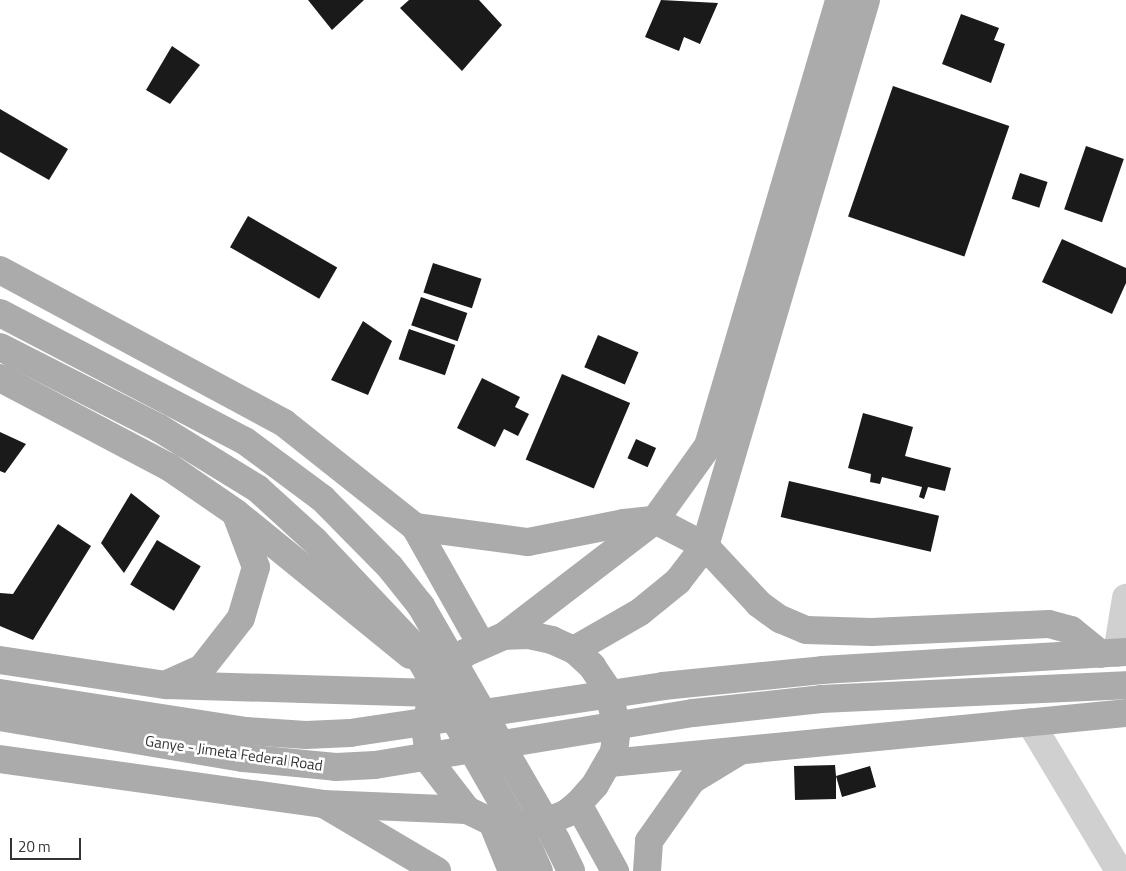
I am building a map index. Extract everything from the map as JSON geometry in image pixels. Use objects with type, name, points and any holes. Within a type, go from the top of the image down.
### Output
[{"type":"main road","points":[[467,810],[430,762],[425,727],[437,686],[465,653],[492,640],[656,520],[708,446],[839,0]]},
{"type":"main road","points":[[574,650],[640,612],[678,581],[705,546],[866,0]]},
{"type":"main road","points":[[0,270],[284,423],[415,528],[492,640]]},
{"type":"main road","points":[[0,313],[245,441],[323,499],[390,567],[421,606],[557,842],[570,871]]},
{"type":"main road","points":[[0,347],[159,428],[258,489],[315,541],[411,643],[534,861]]},
{"type":"main road","points":[[0,378],[169,467],[236,513],[437,686]]},
{"type":"main road","points":[[166,685],[202,668],[242,618],[256,566],[236,513]]},
{"type":"main road","points":[[415,528],[528,542],[624,523],[656,520],[705,546],[759,604],[780,619],[806,630],[872,632],[1049,624],[1071,630],[1115,653]]},
{"type":"main road","points":[[0,759],[323,804],[467,810],[492,822],[518,826],[544,823],[568,813],[578,804],[610,763],[617,728],[613,702],[603,680],[574,650],[552,640],[529,635],[492,640]]},
{"type":"main road","name":"Ganye - Jimeta Federal Road","points":[[0,693],[246,731],[306,735],[350,733],[663,686],[822,670],[1115,653]]},
{"type":"main road","points":[[0,660],[166,685],[437,686]]},
{"type":"main road","name":"Ganye - Jimeta Federal Road","points":[[0,717],[243,758],[336,767],[375,765],[693,713],[821,699],[1126,685]]},
{"type":"main road","points":[[610,763],[746,748],[1126,713]]},
{"type":"main road","points":[[648,871],[649,841],[692,780],[746,748]]},
{"type":"main road","points":[[323,804],[437,871]]},
{"type":"main road","points":[[578,804],[615,871]]},
{"type":"main road","points":[[492,822],[512,871]]},
{"type":"street","points":[[1115,653],[1126,598]]},
{"type":"street","points":[[1030,722],[1119,871]]},
{"type":"building","points":[[308,0],[364,0],[332,30]]},
{"type":"building","points":[[409,0],[479,0],[502,25],[462,71],[400,8]]},
{"type":"building","points":[[661,0],[718,3],[700,44],[684,37],[679,51],[645,37]]},
{"type":"building","points":[[961,14],[999,28],[994,40],[1005,44],[991,83],[942,64]]},
{"type":"building","points":[[172,46],[200,65],[170,104],[146,90]]},
{"type":"building","points":[[893,86],[1009,126],[964,257],[848,216]]},
{"type":"building","points":[[0,109],[68,149],[49,180],[0,152]]},
{"type":"building","points":[[1086,146],[1124,159],[1102,222],[1064,209]]},
{"type":"building","points":[[1020,173],[1048,182],[1039,208],[1012,199]]},
{"type":"building","points":[[248,216],[337,268],[319,299],[230,247]]},
{"type":"building","points":[[1062,239],[1126,268],[1126,283],[1112,314],[1042,282]]},
{"type":"building","points":[[433,263],[482,279],[472,308],[423,292]]},
{"type":"building","points":[[421,297],[467,313],[458,341],[411,325]]},
{"type":"building","points":[[363,321],[392,341],[368,395],[331,380]]},
{"type":"building","points":[[409,329],[455,345],[445,375],[399,359]]},
{"type":"building","points":[[598,335],[639,352],[625,384],[584,367]]},
{"type":"building","points":[[562,374],[630,403],[594,489],[526,460]]},
{"type":"building","points":[[482,378],[520,397],[515,407],[529,414],[518,436],[504,429],[495,447],[457,428]]},
{"type":"building","points":[[863,413],[913,427],[905,456],[951,468],[945,491],[928,487],[924,499],[919,497],[922,487],[882,477],[880,484],[870,482],[871,474],[848,468]]},
{"type":"building","points":[[0,432],[26,444],[5,473],[0,471]]},
{"type":"building","points":[[636,439],[656,448],[648,467],[627,458]]},
{"type":"building","points":[[789,481],[939,516],[931,552],[781,517]]},
{"type":"building","points":[[131,493],[160,516],[124,573],[101,543]]},
{"type":"building","points":[[58,524],[91,546],[33,640],[0,626],[0,593],[13,594]]},
{"type":"building","points":[[157,540],[201,566],[174,611],[130,585]]},
{"type":"building","points":[[835,765],[836,799],[795,800],[794,766]]},
{"type":"building","points":[[870,766],[876,787],[842,797],[836,776]]}]
